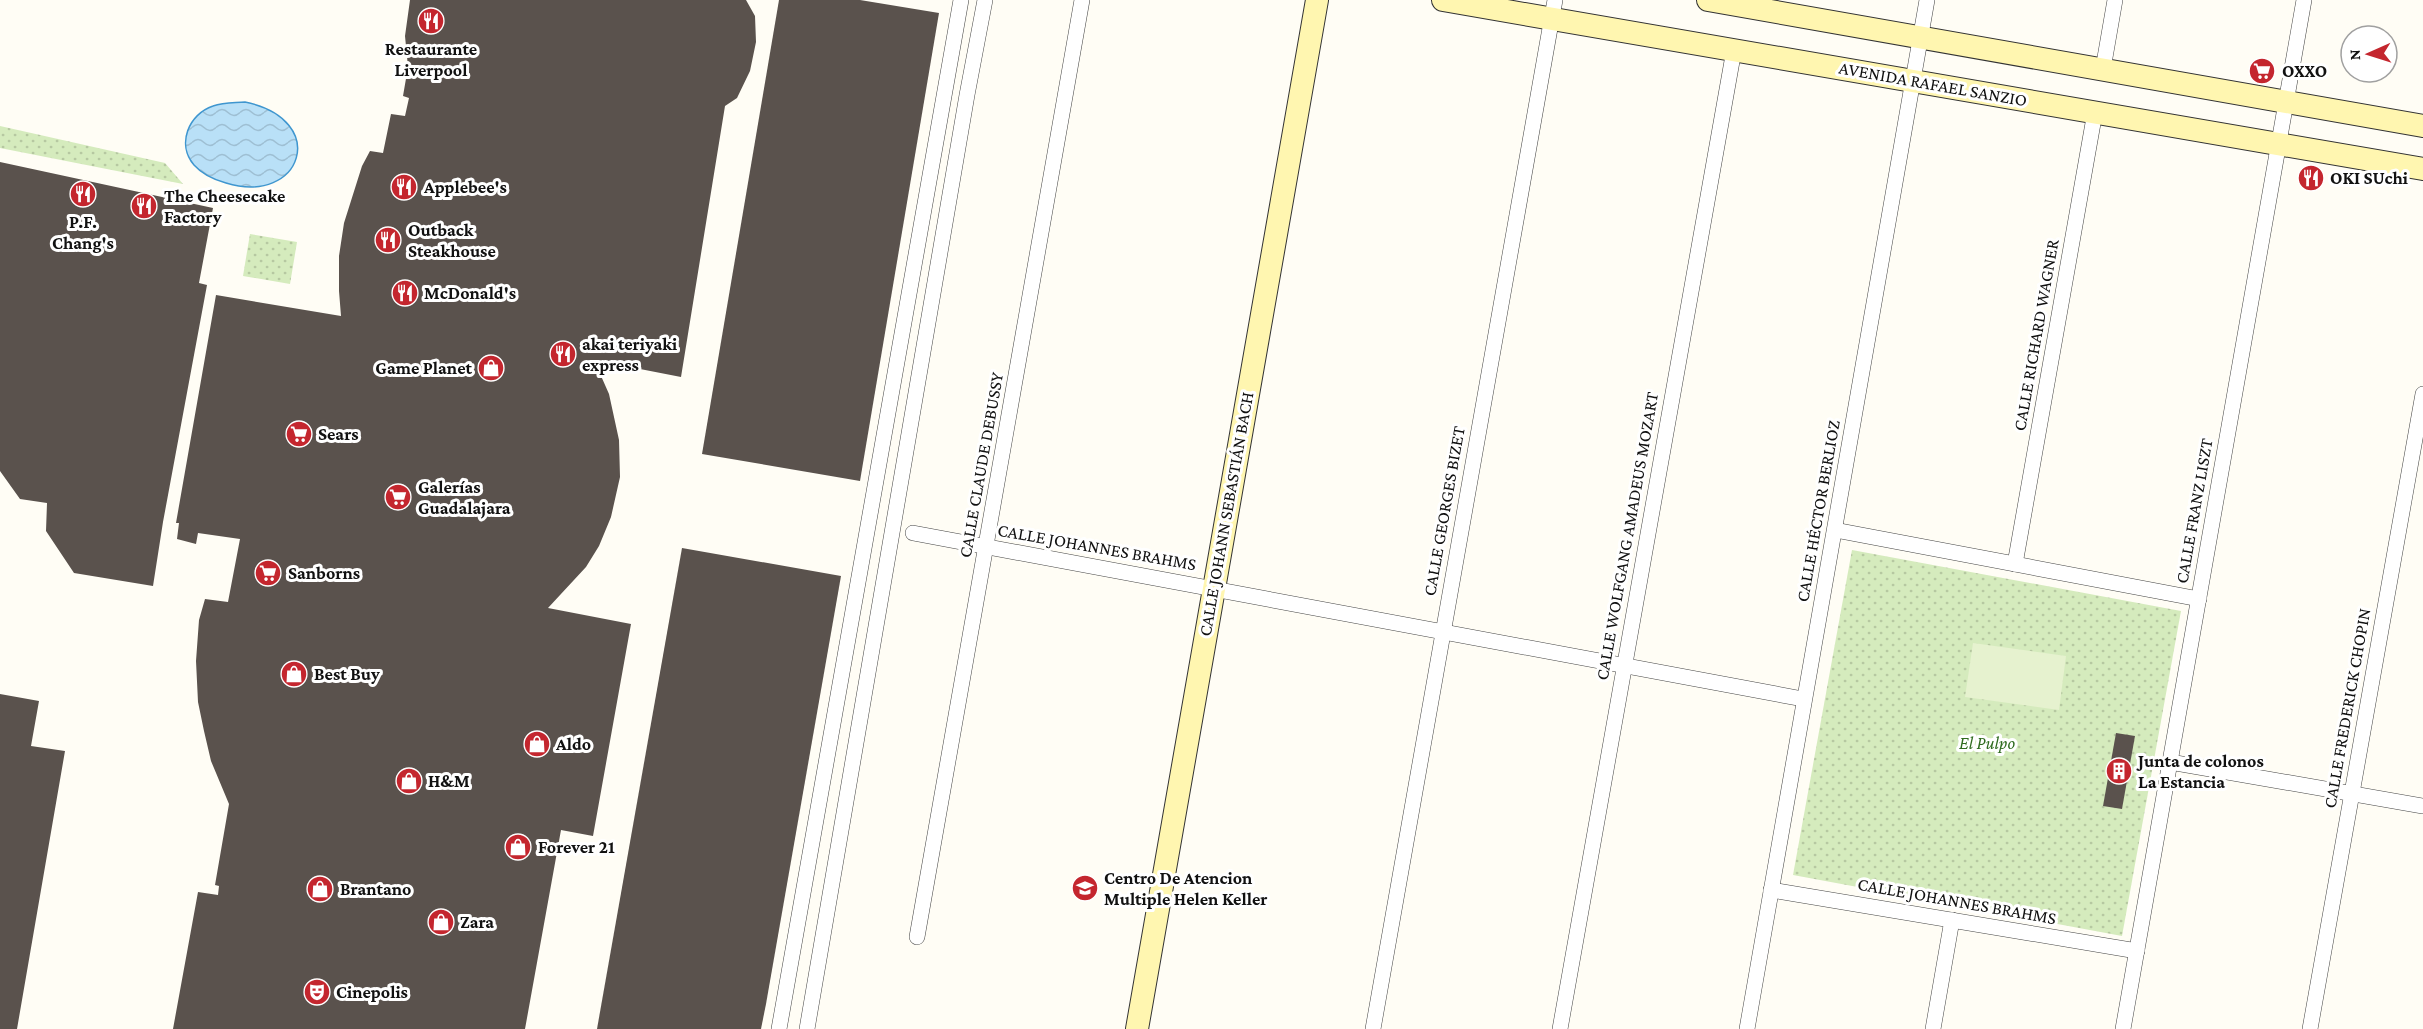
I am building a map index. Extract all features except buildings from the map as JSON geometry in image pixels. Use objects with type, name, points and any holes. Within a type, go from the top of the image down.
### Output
[{"type":"main road","name":"CALLE JOHANN SEBASTIÁN BACH","points":[[1137,1029],[1317,0]]},
{"type":"main road","name":"AVENIDA RAFAEL SANZIO","points":[[1443,0],[1553,9],[1734,50],[2423,169]]},
{"type":"main road","points":[[1708,0],[1742,3],[2423,126]]},
{"type":"street","points":[[779,1029],[961,0]]},
{"type":"street","points":[[807,1029],[986,0]]},
{"type":"street","name":"CALLE CLAUDE DEBUSSY","points":[[917,937],[1082,0]]},
{"type":"street","name":"CALLE HÉCTOR BERLIOZ","points":[[1747,1029],[1927,0]]},
{"type":"street","points":[[2103,69],[2115,0]]},
{"type":"street","name":"CALLE FRANZ LISZT","points":[[2123,1029],[2304,0]]},
{"type":"street","name":"CALLE GEORGES BIZET","points":[[1372,1029],[1553,9]]},
{"type":"street","points":[[955,42],[976,47]]},
{"type":"street","name":"CALLE WOLFGANG AMADEUS MOZART","points":[[1560,1029],[1734,50]]},
{"type":"street","name":"CALLE RICHARD WAGNER","points":[[2015,564],[2095,112]]},
{"type":"street","name":"CALLE FREDERICK CHOPIN","points":[[2310,1029],[2423,394]]},
{"type":"street","points":[[1835,530],[2199,599]]},
{"type":"street","name":"CALLE JOHANNES BRAHMS","points":[[913,533],[1803,699]]},
{"type":"street","points":[[2170,762],[2423,806]]},
{"type":"street","name":"CALLE JOHANNES BRAHMS","points":[[1771,890],[2137,951]]},
{"type":"street","points":[[1933,1029],[1952,920]]},
{"type":"green space","points":[[0,126],[165,163],[183,184],[0,148]]},
{"type":"green space","points":[[250,234],[297,242],[290,284],[243,276]]},
{"type":"green space","name":"El Pulpo","points":[[1852,550],[2181,611],[2122,936],[1793,875]]},
{"type":"green space","points":[[1973,643],[2066,656],[2059,710],[1965,697]]},
{"type":"water","points":[[245,102],[272,112],[289,125],[297,142],[296,158],[288,172],[273,183],[252,187],[222,182],[201,171],[189,157],[186,139],[197,116],[217,105]]},
{"type":"place","name":"Restaurante Liverpool","points":[[431,21]]},
{"type":"place","name":"OXXO","points":[[2262,71]]},
{"type":"place","name":"OKI SUchi","points":[[2311,178]]},
{"type":"place","name":"Applebee's","points":[[404,187]]},
{"type":"place","name":"P.F. Chang's","points":[[83,194]]},
{"type":"place","name":"The Cheesecake Factory","points":[[144,206]]},
{"type":"place","name":"Outback Steakhouse","points":[[388,240]]},
{"type":"place","name":"McDonald's","points":[[405,293]]},
{"type":"place","name":"akai teriyaki express","points":[[563,354]]},
{"type":"place","name":"Game Planet","points":[[491,368]]},
{"type":"place","name":"Sears","points":[[299,434]]},
{"type":"place","name":"Galerías Guadalajara","points":[[398,497]]},
{"type":"place","name":"Sanborns","points":[[268,573]]},
{"type":"place","name":"Best Buy","points":[[294,674]]},
{"type":"place","name":"Aldo","points":[[537,744]]},
{"type":"place","name":"Junta de colonos La Estancia","points":[[2119,771]]},
{"type":"place","name":"H&M","points":[[409,781]]},
{"type":"place","name":"Forever 21","points":[[518,847]]},
{"type":"place","name":"Centro De Atencion Multiple Helen Keller","points":[[1085,888]]},
{"type":"place","name":"Brantano","points":[[320,889]]},
{"type":"place","name":"Zara","points":[[441,922]]},
{"type":"place","name":"Cinepolis","points":[[317,992]]}]
